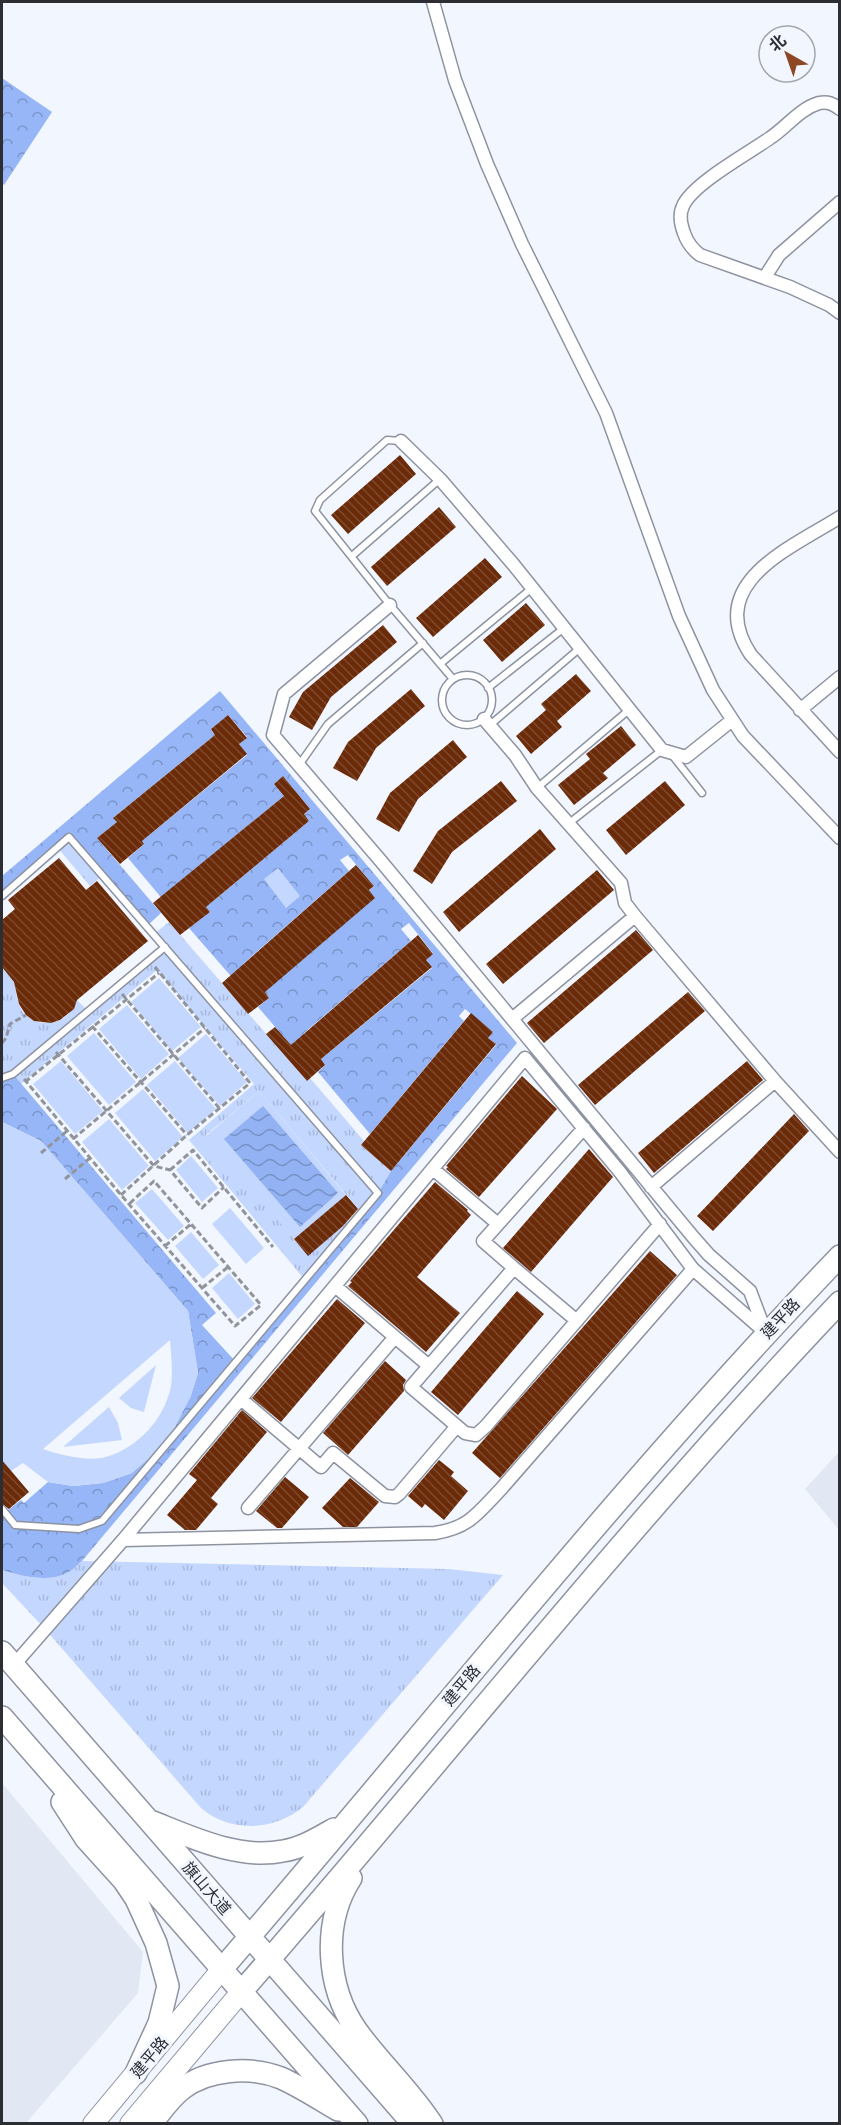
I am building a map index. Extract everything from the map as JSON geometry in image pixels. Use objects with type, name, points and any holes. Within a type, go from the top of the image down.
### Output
[{"type":"highway","name":"建平路","points":[[222,1969],[650,1462],[766,1333],[840,1256]]},
{"type":"highway","name":"建平路","points":[[242,1991],[673,1483],[840,1302]]},
{"type":"highway","name":"旗山大道","points":[[7,1659],[413,2124]]},
{"type":"highway","points":[[2,1717],[356,2122]]},
{"type":"highway","points":[[16,1734],[86,1839],[124,1881],[136,1899],[156,1942],[168,1986],[159,2023],[136,2073]]},
{"type":"highway","points":[[150,1821],[214,1844],[257,1853],[283,1851],[307,1844],[347,1821]]},
{"type":"highway","points":[[382,1828],[345,1888],[334,1914],[331,1945],[333,1971],[342,2001],[356,2030],[418,2102],[432,2124]]},
{"type":"highway","points":[[151,2124],[172,2098],[192,2082],[221,2073],[242,2072],[278,2077],[356,2122]]},
{"type":"main road","name":"建平路","points":[[93,2124],[222,1969]]},
{"type":"main road","name":"建平路","points":[[130,2124],[242,1991]]},
{"type":"street","points":[[433,2],[452,72],[500,195],[606,413],[679,616],[713,690],[731,721],[743,736],[840,838]]},
{"type":"street","points":[[840,109],[829,102],[808,108],[699,188],[683,205],[681,212],[682,229],[695,251],[706,258],[765,277],[820,300],[840,313]]},
{"type":"street","points":[[765,277],[779,255],[840,202]]},
{"type":"street","points":[[400,441],[440,479],[666,751],[686,757],[731,721]]},
{"type":"street","points":[[840,517],[763,565],[750,578],[739,602],[738,620],[746,647],[756,661],[840,752]]},
{"type":"street","points":[[390,605],[285,694],[273,735],[709,1255],[750,1291],[766,1333]]},
{"type":"street","points":[[800,710],[840,677]]},
{"type":"street","points":[[487,722],[515,755],[537,788],[621,883],[625,903],[635,916],[775,1081],[840,1152]]},
{"type":"street","points":[[512,1019],[635,916]]},
{"type":"street","points":[[7,1659],[123,1540],[525,1058],[584,1128],[693,1269],[766,1333]]},
{"type":"street","points":[[651,1187],[775,1081]]},
{"type":"street","points":[[577,1321],[483,1241],[584,1128]]},
{"type":"street","points":[[433,1168],[498,1224]]},
{"type":"street","points":[[513,1268],[411,1387],[470,1435],[476,1435],[482,1431],[660,1224]]},
{"type":"street","points":[[123,1540],[435,1533],[463,1526],[501,1489],[693,1269]]},
{"type":"street","points":[[335,1286],[429,1366]]},
{"type":"street","points":[[248,1508],[395,1337]]},
{"type":"street","points":[[241,1399],[321,1467],[333,1453],[385,1496],[395,1497],[457,1426]]},
{"type":"lane","points":[[400,441],[387,440],[320,500],[315,511],[453,679]]},
{"type":"lane","points":[[352,556],[440,479]]},
{"type":"lane","points":[[440,664],[532,588]]},
{"type":"lane","points":[[488,688],[565,628]]},
{"type":"lane","points":[[299,765],[328,724],[423,643]]},
{"type":"lane","points":[[487,722],[491,704],[488,688],[476,677],[460,676],[453,679],[444,690],[442,697],[442,704],[449,717],[462,724],[487,722],[580,647]]},
{"type":"lane","points":[[537,788],[630,708]]},
{"type":"lane","points":[[568,824],[666,751],[702,793]]},
{"type":"lane","points":[[2,896],[69,837],[378,1193],[102,1521],[79,1529],[15,1524],[2,1509]]},
{"type":"lane","points":[[2,1078],[17,1071],[165,947]]},
{"type":"path","points":[[121,1195],[187,1135],[250,1083],[150,960]]},
{"type":"path","points":[[26,1082],[159,972]]},
{"type":"path","points":[[117,987],[220,1109]]},
{"type":"path","points":[[2,1043],[10,1024],[26,1015]]},
{"type":"path","points":[[83,1016],[187,1135]]},
{"type":"path","points":[[74,1139],[205,1028]]},
{"type":"path","points":[[49,1044],[154,1166],[170,1170],[202,1208],[224,1187]]},
{"type":"path","points":[[17,1071],[121,1195],[235,1326],[261,1305],[153,1181],[129,1204]]},
{"type":"path","points":[[41,1154],[67,1131]]},
{"type":"path","points":[[170,1170],[193,1150],[273,1247]]},
{"type":"path","points":[[65,1179],[90,1158]]},
{"type":"path","points":[[165,1246],[191,1224]]},
{"type":"path","points":[[202,1287],[228,1267]]},
{"type":"shaded area","points":[[839,1452],[839,1530],[805,1489]]},
{"type":"shaded area","points":[[2,1783],[143,1952],[138,1993],[26,2123],[2,2123]]},
{"type":"green space","points":[[2,78],[52,112],[4,185],[2,183]]},
{"type":"green space","points":[[220,691],[517,1043],[82,1561],[71,1571],[60,1576],[34,1578],[2,1570],[2,1515],[21,1500],[24,1503],[48,1482],[73,1486],[103,1483],[132,1473],[190,1398],[198,1373],[188,1311],[41,1141],[2,1122],[2,1078],[13,1074],[216,1313],[202,1325],[236,1362],[378,1193],[391,1171],[496,1045],[488,1038],[493,1032],[465,1009],[459,1016],[464,1021],[370,1134],[318,1072],[325,1065],[321,1059],[432,968],[426,960],[433,953],[409,923],[401,929],[411,941],[304,1033],[295,1050],[258,1007],[269,998],[265,992],[374,886],[348,855],[340,860],[349,871],[243,964],[236,982],[189,928],[210,912],[206,907],[309,821],[304,814],[310,809],[283,776],[274,784],[284,796],[173,887],[165,902],[128,858],[144,844],[142,841],[247,755],[239,744],[247,737],[228,715],[211,729],[215,735],[114,817],[117,822],[97,838],[161,913],[147,926],[69,837],[2,896],[2,876]]},
{"type":"green space","points":[[69,837],[103,875],[90,886],[57,847]]},
{"type":"green space","points":[[278,868],[300,896],[286,908],[264,879]]},
{"type":"green space","points":[[169,922],[306,1080],[310,1078],[364,1141],[361,1145],[391,1171],[378,1193],[305,1280],[189,1140],[254,1084],[157,970],[21,1084],[13,1074],[2,1078],[2,968],[14,982],[17,999],[23,1012],[43,1023],[55,1022],[69,1014],[77,1000],[88,1011],[165,947],[154,934]],"holes":[[[259,1091],[360,1211],[308,1255],[206,1135]]]},
{"type":"green space","points":[[159,978],[201,1027],[172,1051],[131,1002]]},
{"type":"green space","points":[[127,1005],[169,1054],[141,1079],[99,1029]]},
{"type":"green space","points":[[94,1033],[136,1082],[109,1105],[67,1056]]},
{"type":"green space","points":[[206,1034],[247,1082],[220,1106],[178,1058]]},
{"type":"green space","points":[[61,1061],[103,1111],[75,1134],[33,1084]]},
{"type":"green space","points":[[175,1061],[216,1109],[188,1133],[147,1085]]},
{"type":"green space","points":[[143,1089],[183,1137],[155,1161],[115,1113]]},
{"type":"green space","points":[[259,1091],[346,1195],[294,1239],[206,1136]]},
{"type":"green space","points":[[109,1119],[149,1166],[122,1190],[82,1142]]},
{"type":"green space","points":[[2,1122],[41,1141],[188,1311],[198,1373],[190,1398],[173,1431],[152,1456],[132,1473],[103,1483],[73,1486],[48,1482],[23,1463],[11,1471],[2,1460]],"holes":[[[170,1340],[172,1381],[168,1398],[156,1420],[139,1439],[118,1453],[91,1459],[43,1449]]]},
{"type":"green space","points":[[191,1156],[218,1188],[202,1202],[176,1170]]},
{"type":"green space","points":[[152,1189],[184,1226],[168,1240],[135,1203]]},
{"type":"green space","points":[[230,1208],[264,1248],[246,1264],[212,1224]]},
{"type":"green space","points":[[191,1232],[219,1265],[203,1279],[175,1246]]},
{"type":"green space","points":[[229,1273],[255,1304],[238,1319],[212,1288]]},
{"type":"green space","points":[[156,1365],[144,1412],[131,1408],[119,1398]]},
{"type":"green space","points":[[109,1407],[118,1423],[122,1440],[63,1447]]},
{"type":"green space","points":[[82,1561],[449,1569],[503,1575],[303,1807],[279,1821],[252,1826],[225,1822],[201,1808],[2,1583],[2,1570],[26,1576],[52,1578],[69,1572]]},
{"type":"water","points":[[263,1106],[338,1193],[300,1227],[224,1139]]},
{"type":"building","points":[[400,455],[416,474],[348,534],[331,515]]},
{"type":"building","points":[[439,507],[456,527],[387,586],[371,567]]},
{"type":"building","points":[[485,558],[502,577],[433,637],[416,618]]},
{"type":"building","points":[[526,603],[545,625],[502,662],[483,640]]},
{"type":"building","points":[[383,625],[397,642],[331,697],[312,730],[289,717],[303,692]]},
{"type":"building","points":[[576,674],[591,691],[557,721],[562,727],[531,754],[516,736],[546,710],[541,704]]},
{"type":"building","points":[[411,689],[425,706],[376,748],[357,781],[333,768],[348,742]]},
{"type":"building","points":[[228,715],[247,738],[239,744],[247,754],[142,841],[144,844],[120,864],[97,838],[117,822],[113,818],[215,735],[211,729]]},
{"type":"building","points":[[621,726],[636,745],[603,773],[608,778],[574,805],[558,785],[590,759],[586,754]]},
{"type":"building","points":[[453,740],[467,757],[418,799],[399,832],[376,819],[390,793]]},
{"type":"building","points":[[283,776],[310,809],[304,814],[309,821],[206,907],[210,912],[180,935],[153,903],[284,796],[274,784]]},
{"type":"building","points":[[501,781],[517,801],[452,852],[432,884],[413,871],[438,831]]},
{"type":"building","points":[[665,781],[685,805],[626,855],[606,830]]},
{"type":"building","points":[[540,829],[556,849],[459,932],[443,912]]},
{"type":"building","points":[[59,858],[86,890],[97,881],[148,941],[77,1000],[74,1009],[60,1020],[51,1023],[34,1021],[26,1015],[19,1004],[14,982],[2,967],[2,920],[15,909],[8,900]]},
{"type":"building","points":[[356,865],[374,886],[369,890],[375,898],[265,992],[269,998],[248,1014],[222,983]]},
{"type":"building","points":[[597,870],[614,890],[503,984],[486,964]]},
{"type":"building","points":[[636,930],[653,950],[544,1043],[527,1023]]},
{"type":"building","points":[[418,935],[433,954],[426,960],[432,967],[321,1059],[325,1065],[307,1081],[266,1034],[275,1027],[291,1045]]},
{"type":"building","points":[[688,992],[705,1011],[595,1105],[578,1085]]},
{"type":"building","points":[[471,1013],[493,1032],[488,1038],[496,1044],[391,1171],[361,1145]]},
{"type":"building","points":[[747,1061],[763,1080],[654,1173],[638,1153]]},
{"type":"building","points":[[522,1076],[557,1109],[479,1197],[446,1169],[448,1167],[446,1166]]},
{"type":"building","points":[[794,1114],[809,1131],[713,1231],[697,1216]]},
{"type":"building","points":[[589,1149],[613,1177],[531,1272],[503,1248]]},
{"type":"building","points":[[435,1182],[471,1215],[417,1277],[460,1313],[426,1352],[348,1286]]},
{"type":"building","points":[[346,1195],[358,1209],[343,1226],[308,1256],[294,1239]]},
{"type":"building","points":[[650,1251],[677,1275],[500,1478],[472,1453]]},
{"type":"building","points":[[517,1291],[544,1314],[458,1415],[431,1392]]},
{"type":"building","points":[[337,1299],[365,1323],[281,1422],[252,1398]]},
{"type":"building","points":[[385,1361],[406,1380],[403,1385],[404,1391],[348,1455],[323,1433]]},
{"type":"building","points":[[242,1410],[267,1432],[211,1498],[218,1504],[196,1530],[185,1530],[167,1515],[197,1480],[189,1474]]},
{"type":"building","points":[[2,1460],[29,1492],[9,1509],[2,1504]]},
{"type":"building","points":[[439,1460],[454,1472],[451,1476],[468,1491],[444,1520],[425,1504],[422,1508],[408,1496]]},
{"type":"building","points":[[285,1477],[309,1497],[282,1528],[277,1528],[256,1511]]},
{"type":"building","points":[[350,1478],[379,1502],[357,1527],[343,1527],[322,1508]]}]
